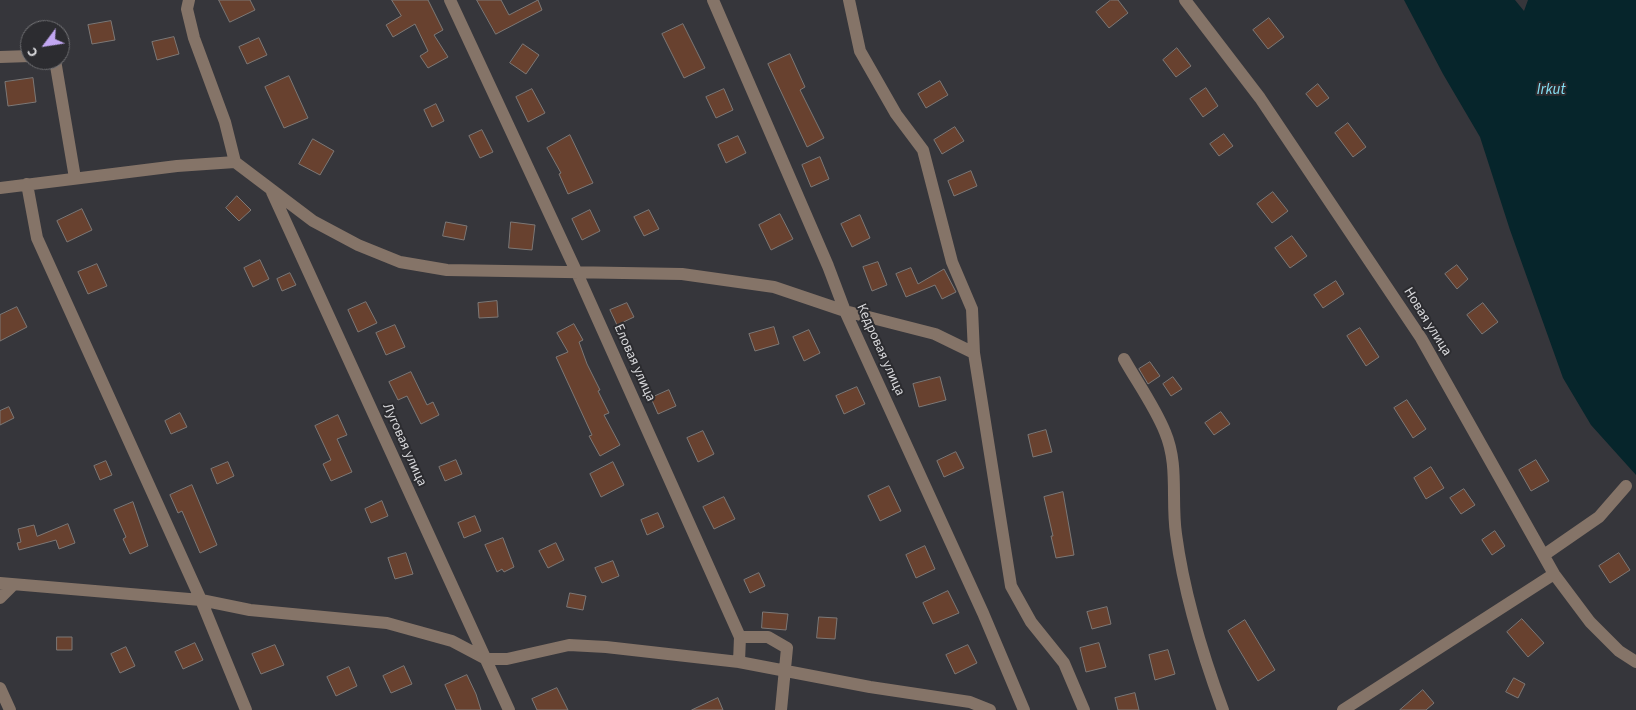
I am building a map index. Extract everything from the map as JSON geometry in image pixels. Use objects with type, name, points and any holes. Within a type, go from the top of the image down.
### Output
[{"type":"street","points":[[189,0],[187,9],[194,38],[222,113],[236,162],[312,221],[358,245],[400,262],[447,270],[682,274],[774,287],[845,311],[935,334],[974,353]]},
{"type":"street","name":"Еловая улица","points":[[450,0],[577,272],[740,637]]},
{"type":"street","name":"Кедровая улица","points":[[713,0],[828,266],[845,311],[983,612],[1024,710]]},
{"type":"street","points":[[849,0],[860,51],[896,114],[923,150],[952,262],[972,309],[974,353],[1011,586],[1031,622],[1064,663],[1084,710]]},
{"type":"street","name":"Новая улица","points":[[1186,0],[1260,98],[1421,338],[1554,574],[1590,622],[1619,651],[1636,662]]},
{"type":"street","points":[[0,57],[20,56]]},
{"type":"street","points":[[57,70],[75,178]]},
{"type":"street","points":[[0,188],[177,166],[236,162]]},
{"type":"street","points":[[27,184],[37,238],[201,600],[246,710]]},
{"type":"street","name":"Луговая улица","points":[[272,191],[509,710]]},
{"type":"street","points":[[1124,359],[1165,432],[1175,468],[1176,532],[1186,584],[1199,644],[1223,710]]},
{"type":"street","points":[[1544,555],[1599,517],[1626,486]]},
{"type":"street","points":[[1343,710],[1554,574]]},
{"type":"street","points":[[0,583],[201,600],[250,610],[387,623],[452,641],[486,659],[507,659],[569,645],[606,647],[740,662],[870,687],[970,702],[990,710]]},
{"type":"street","points":[[0,598],[13,585]]},
{"type":"street","points":[[740,662],[740,637],[768,637],[787,648],[787,670],[781,710]]},
{"type":"street","points":[[0,688],[10,710]]},
{"type":"water","name":"Irkut","points":[[1404,0],[1515,0],[1524,11],[1528,0],[1636,0],[1636,475],[1591,425],[1563,378],[1510,230],[1480,137],[1443,74]]},
{"type":"building","points":[[219,0],[250,0],[255,10],[230,22]]},
{"type":"building","points":[[392,0],[428,0],[443,30],[434,35],[448,57],[428,68],[420,56],[428,51],[415,24],[393,37],[386,25],[401,16]]},
{"type":"building","points":[[477,0],[501,0],[509,15],[538,0],[542,10],[496,34]]},
{"type":"building","points":[[1111,0],[1118,0],[1128,13],[1109,28],[1096,12]]},
{"type":"building","points":[[1269,18],[1284,37],[1268,49],[1253,30]]},
{"type":"building","points":[[111,21],[115,40],[92,44],[88,25]]},
{"type":"building","points":[[683,24],[705,68],[684,78],[662,34]]},
{"type":"building","points":[[174,37],[179,54],[157,60],[152,42]]},
{"type":"building","points":[[259,38],[267,55],[247,64],[239,47]]},
{"type":"building","points":[[523,44],[539,55],[526,74],[510,63]]},
{"type":"building","points":[[1177,48],[1191,66],[1176,77],[1163,60]]},
{"type":"building","points":[[790,54],[805,87],[800,90],[824,138],[807,147],[768,64]]},
{"type":"building","points":[[289,76],[308,118],[284,128],[265,87]]},
{"type":"building","points":[[33,78],[36,102],[8,106],[5,82]]},
{"type":"building","points":[[940,81],[948,95],[926,108],[918,94]]},
{"type":"building","points":[[1318,84],[1329,98],[1317,107],[1306,94]]},
{"type":"building","points":[[1206,88],[1218,106],[1203,117],[1190,99]]},
{"type":"building","points":[[532,89],[545,113],[528,122],[516,97]]},
{"type":"building","points":[[724,89],[733,110],[716,118],[706,97]]},
{"type":"building","points":[[436,104],[444,121],[432,127],[424,110]]},
{"type":"building","points":[[1348,123],[1366,147],[1353,157],[1335,133]]},
{"type":"building","points":[[955,127],[964,141],[942,154],[934,140]]},
{"type":"building","points":[[482,130],[493,152],[480,158],[469,136]]},
{"type":"building","points":[[1224,134],[1233,146],[1219,156],[1210,144]]},
{"type":"building","points":[[570,135],[593,183],[568,194],[559,174],[561,173],[547,148]]},
{"type":"building","points":[[738,136],[746,153],[726,163],[718,145]]},
{"type":"building","points":[[313,139],[334,151],[320,175],[299,164]]},
{"type":"building","points":[[820,157],[829,179],[811,187],[802,165]]},
{"type":"building","points":[[971,171],[977,186],[954,196],[948,181]]},
{"type":"building","points":[[1273,192],[1288,211],[1272,223],[1257,204]]},
{"type":"building","points":[[237,196],[251,210],[239,221],[226,208]]},
{"type":"building","points":[[82,209],[92,230],[67,242],[57,221]]},
{"type":"building","points":[[590,210],[600,231],[582,240],[572,219]]},
{"type":"building","points":[[649,210],[659,229],[644,236],[634,217]]},
{"type":"building","points":[[780,214],[793,239],[771,250],[759,225]]},
{"type":"building","points":[[860,215],[870,238],[852,247],[841,224]]},
{"type":"building","points":[[446,222],[467,226],[464,240],[443,236]]},
{"type":"building","points":[[511,222],[535,225],[532,250],[509,248]]},
{"type":"building","points":[[1292,236],[1307,256],[1290,268],[1275,248]]},
{"type":"building","points":[[260,260],[269,279],[253,287],[244,268]]},
{"type":"building","points":[[878,262],[887,285],[872,291],[863,267]]},
{"type":"building","points":[[97,264],[107,286],[88,294],[78,272]]},
{"type":"building","points":[[1457,265],[1468,279],[1457,289],[1445,274]]},
{"type":"building","points":[[911,268],[918,284],[944,269],[956,292],[942,299],[935,285],[906,297],[896,274]]},
{"type":"building","points":[[290,273],[296,285],[282,291],[277,279]]},
{"type":"building","points":[[1336,281],[1344,294],[1323,308],[1314,295]]},
{"type":"building","points":[[497,301],[498,317],[479,318],[478,303]]},
{"type":"building","points":[[366,302],[377,323],[358,332],[348,310]]},
{"type":"building","points":[[627,303],[634,317],[617,325],[610,310]]},
{"type":"building","points":[[1483,303],[1498,322],[1482,334],[1467,315]]},
{"type":"building","points":[[17,307],[27,327],[0,341],[0,315]]},
{"type":"building","points":[[574,324],[583,340],[579,342],[587,364],[609,413],[604,415],[620,445],[600,456],[589,436],[592,435],[556,357],[568,352],[557,333]]},
{"type":"building","points":[[395,325],[405,347],[386,355],[376,333]]},
{"type":"building","points":[[774,327],[779,344],[755,351],[749,334]]},
{"type":"building","points":[[1360,328],[1379,357],[1366,366],[1347,336]]},
{"type":"building","points":[[809,330],[820,353],[804,361],[793,337]]},
{"type":"building","points":[[1150,362],[1160,376],[1148,384],[1139,369]]},
{"type":"building","points":[[411,372],[427,405],[433,402],[439,415],[421,424],[407,396],[398,400],[389,382]]},
{"type":"building","points":[[940,377],[946,400],[919,407],[913,384]]},
{"type":"building","points":[[1173,377],[1182,389],[1171,396],[1163,384]]},
{"type":"building","points":[[857,387],[865,404],[844,414],[836,396]]},
{"type":"building","points":[[669,390],[676,406],[658,414],[651,398]]},
{"type":"building","points":[[1407,400],[1426,429],[1413,438],[1394,408]]},
{"type":"building","points":[[9,407],[14,418],[0,425],[0,411]]},
{"type":"building","points":[[1221,412],[1230,424],[1214,435],[1205,423]]},
{"type":"building","points":[[180,413],[187,427],[171,434],[165,421]]},
{"type":"building","points":[[338,415],[347,435],[337,439],[352,472],[331,481],[323,464],[331,460],[315,426]]},
{"type":"building","points":[[1046,430],[1052,452],[1033,457],[1028,435]]},
{"type":"building","points":[[703,431],[714,454],[698,462],[687,438]]},
{"type":"building","points":[[956,452],[964,468],[944,477],[937,461]]},
{"type":"building","points":[[456,460],[462,474],[445,481],[439,467]]},
{"type":"building","points":[[1536,460],[1549,481],[1531,491],[1519,470]]},
{"type":"building","points":[[106,461],[112,475],[100,480],[94,466]]},
{"type":"building","points":[[228,462],[234,476],[217,484],[211,469]]},
{"type":"building","points":[[613,462],[624,485],[601,497],[590,474]]},
{"type":"building","points":[[1431,467],[1444,488],[1426,499],[1414,478]]},
{"type":"building","points":[[192,485],[217,545],[200,553],[182,511],[178,513],[170,495]]},
{"type":"building","points":[[889,486],[901,511],[880,521],[868,496]]},
{"type":"building","points":[[1464,489],[1475,505],[1461,514],[1450,498]]},
{"type":"building","points":[[1063,492],[1074,555],[1056,558],[1044,497]]},
{"type":"building","points":[[724,497],[735,519],[714,529],[703,507]]},
{"type":"building","points":[[382,501],[388,516],[371,523],[365,509]]},
{"type":"building","points":[[133,502],[148,546],[130,554],[123,539],[126,537],[114,510]]},
{"type":"building","points":[[658,513],[664,527],[647,535],[641,520]]},
{"type":"building","points":[[475,516],[481,531],[464,538],[458,523]]},
{"type":"building","points":[[68,524],[75,543],[59,549],[56,540],[19,550],[17,543],[21,542],[18,529],[34,525],[37,536]]},
{"type":"building","points":[[1495,531],[1505,546],[1492,555],[1482,540]]},
{"type":"building","points":[[503,538],[514,567],[504,572],[502,569],[497,572],[485,545]]},
{"type":"building","points":[[556,543],[564,560],[548,568],[539,551]]},
{"type":"building","points":[[925,546],[935,569],[916,578],[906,555]]},
{"type":"building","points":[[406,553],[413,574],[395,579],[388,558]]},
{"type":"building","points":[[1619,553],[1630,570],[1610,583],[1599,566]]},
{"type":"building","points":[[613,561],[619,576],[602,583],[595,568]]},
{"type":"building","points":[[759,573],[765,586],[750,593],[744,580]]},
{"type":"building","points":[[948,591],[959,613],[933,624],[923,603]]},
{"type":"building","points":[[570,593],[586,596],[583,610],[567,607]]},
{"type":"building","points":[[1107,607],[1111,624],[1092,629],[1087,612]]},
{"type":"building","points":[[763,612],[788,614],[786,630],[762,628]]},
{"type":"building","points":[[819,617],[837,618],[835,639],[817,638]]},
{"type":"building","points":[[1522,619],[1544,643],[1528,657],[1507,632]]},
{"type":"building","points":[[1245,620],[1275,670],[1258,681],[1228,631]]},
{"type":"building","points":[[57,637],[72,637],[72,650],[57,650]]},
{"type":"building","points":[[195,643],[203,660],[183,669],[175,652]]},
{"type":"building","points":[[1099,643],[1106,667],[1086,672],[1080,648]]},
{"type":"building","points":[[275,645],[284,665],[261,674],[252,654]]},
{"type":"building","points":[[968,645],[977,663],[955,674],[946,655]]},
{"type":"building","points":[[126,647],[135,666],[120,673],[111,654]]},
{"type":"building","points":[[1168,650],[1175,674],[1155,680],[1149,655]]},
{"type":"building","points":[[404,666],[412,684],[391,693],[383,676]]},
{"type":"building","points":[[349,667],[357,686],[336,696],[327,677]]},
{"type":"building","points":[[467,675],[481,710],[456,710],[445,685]]},
{"type":"building","points":[[1514,678],[1525,684],[1518,698],[1506,692]]},
{"type":"building","points":[[557,688],[568,710],[537,710],[532,699]]},
{"type":"building","points":[[1423,690],[1434,703],[1426,710],[1400,710]]},
{"type":"building","points":[[1135,693],[1139,710],[1118,710],[1115,698]]},
{"type":"building","points":[[718,698],[723,710],[692,710]]}]
